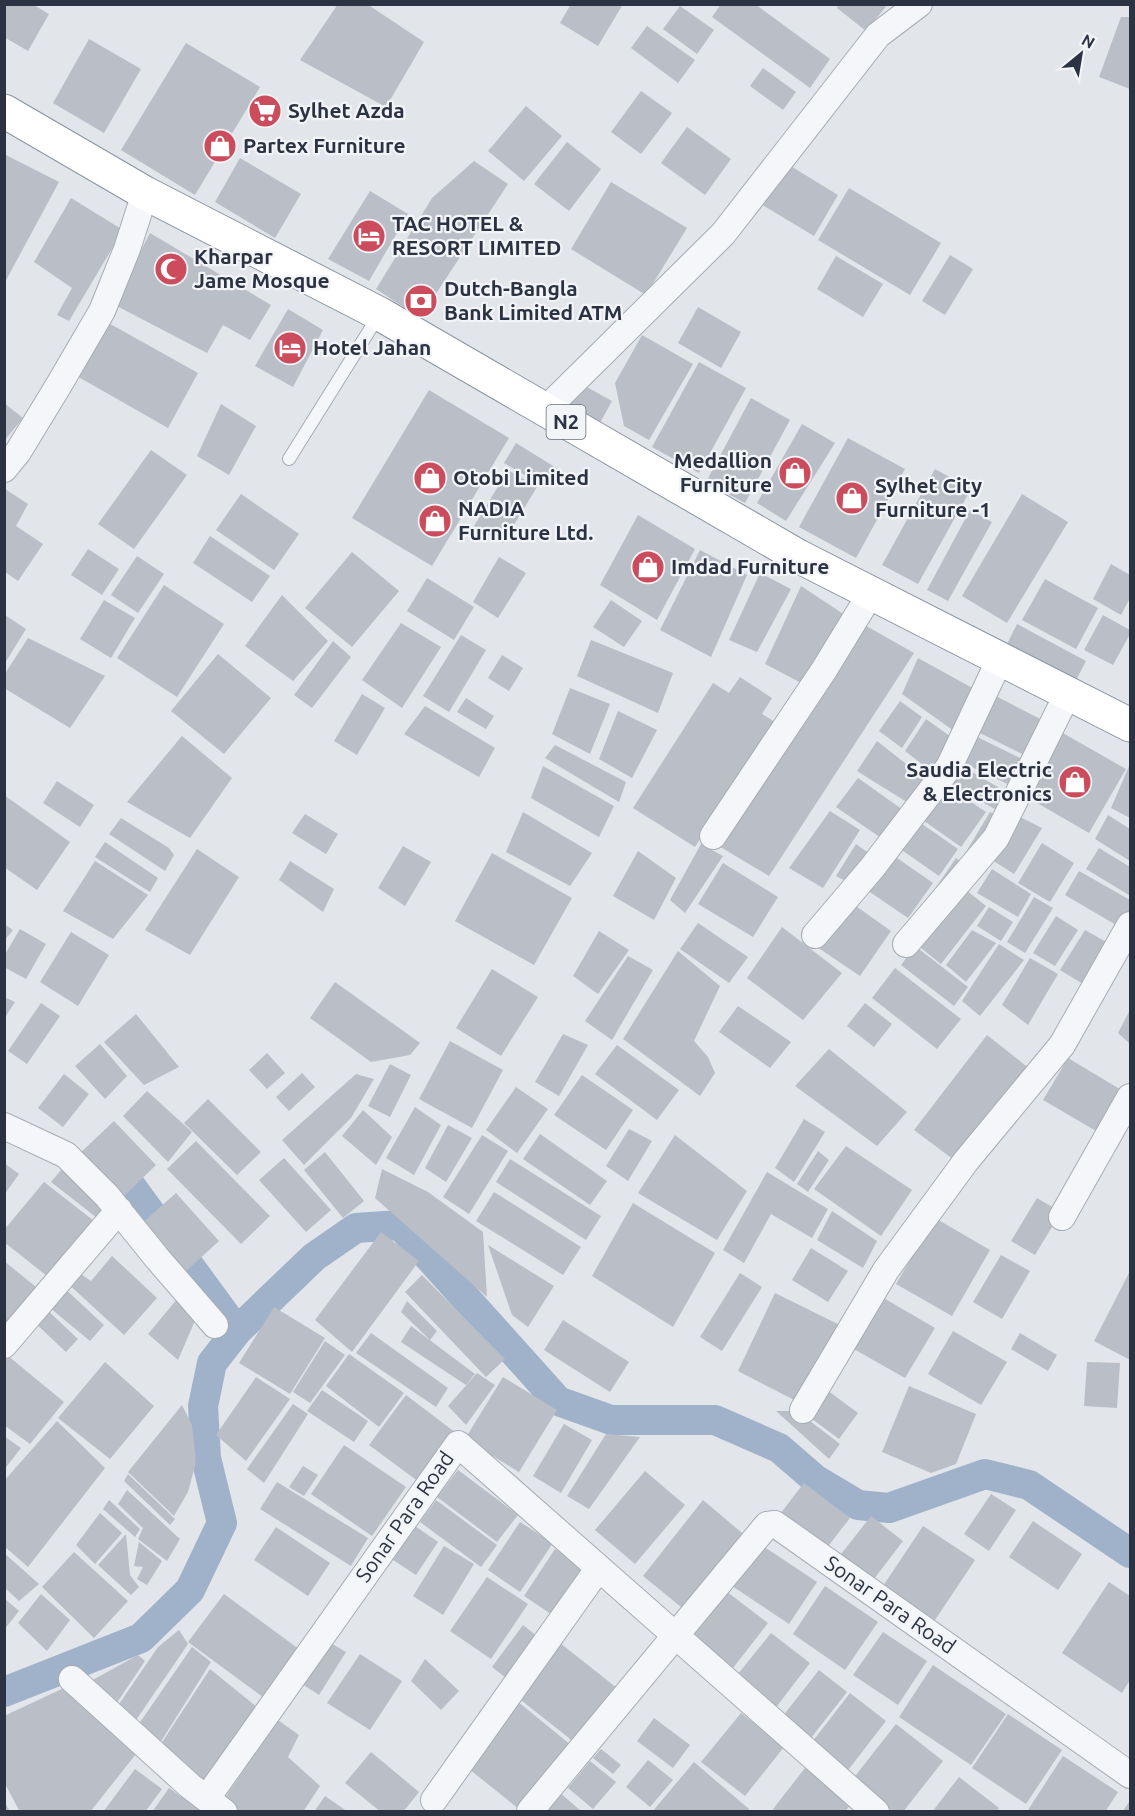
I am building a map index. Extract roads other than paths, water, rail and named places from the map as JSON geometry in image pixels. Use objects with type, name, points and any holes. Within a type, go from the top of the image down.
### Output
[{"type":"highway","name":"N2","points":[[4,111],[145,193],[380,314],[798,556],[1131,725]]},
{"type":"street","points":[[545,410],[723,234],[878,35],[919,4]]},
{"type":"street","points":[[4,469],[18,452],[102,310],[127,249],[145,193]]},
{"type":"street","points":[[713,836],[824,670],[871,593]]},
{"type":"street","points":[[814,935],[872,868],[949,767],[1000,659]]},
{"type":"street","points":[[906,944],[996,838],[1068,693]]},
{"type":"street","points":[[803,1410],[886,1270],[966,1161],[1062,1045],[1131,924]]},
{"type":"street","points":[[1062,1217],[1131,1097]]},
{"type":"street","points":[[4,1126],[66,1155],[107,1196],[215,1325]]},
{"type":"street","points":[[4,1344],[119,1210]]},
{"type":"street","name":"Sonar Para Road","points":[[215,1805],[456,1445],[461,1445],[598,1569],[876,1812]]},
{"type":"street","name":"Sonar Para Road","points":[[530,1811],[767,1525],[775,1524],[1131,1775]]},
{"type":"street","points":[[434,1800],[598,1569]]},
{"type":"street","points":[[72,1679],[190,1786],[215,1805]]},
{"type":"lane","points":[[290,459],[380,314]]},
{"type":"waterway","points":[[98,1166],[128,1182],[237,1331]]},
{"type":"waterway","points":[[4,1692],[141,1638],[190,1590],[222,1523],[206,1458],[203,1406],[212,1363],[237,1331],[314,1257],[356,1228],[400,1225],[558,1401],[611,1420],[715,1420],[779,1448],[816,1480],[858,1505],[889,1508],[985,1474],[1029,1485],[1130,1553]]},
{"type":"place","name":"Sylhet Azda","points":[[265,111]]},
{"type":"place","name":"Partex Furniture","points":[[220,146]]},
{"type":"place","name":"TAC HOTEL & RESORT LIMITED","points":[[369,236]]},
{"type":"place","name":"Kharpar Jame Mosque","points":[[171,269]]},
{"type":"place","name":"Dutch-Bangla Bank Limited ATM","points":[[421,301]]},
{"type":"place","name":"Hotel Jahan","points":[[290,348]]},
{"type":"place","name":"Medallion Furniture","points":[[795,473]]},
{"type":"place","name":"Otobi Limited","points":[[430,478]]},
{"type":"place","name":"Sylhet City Furniture -1","points":[[852,498]]},
{"type":"place","name":"NADIA Furniture Ltd.","points":[[435,521]]},
{"type":"place","name":"Imdad Furniture","points":[[648,567]]},
{"type":"place","name":"Saudia Electric & Electronics","points":[[1075,782]]}]
